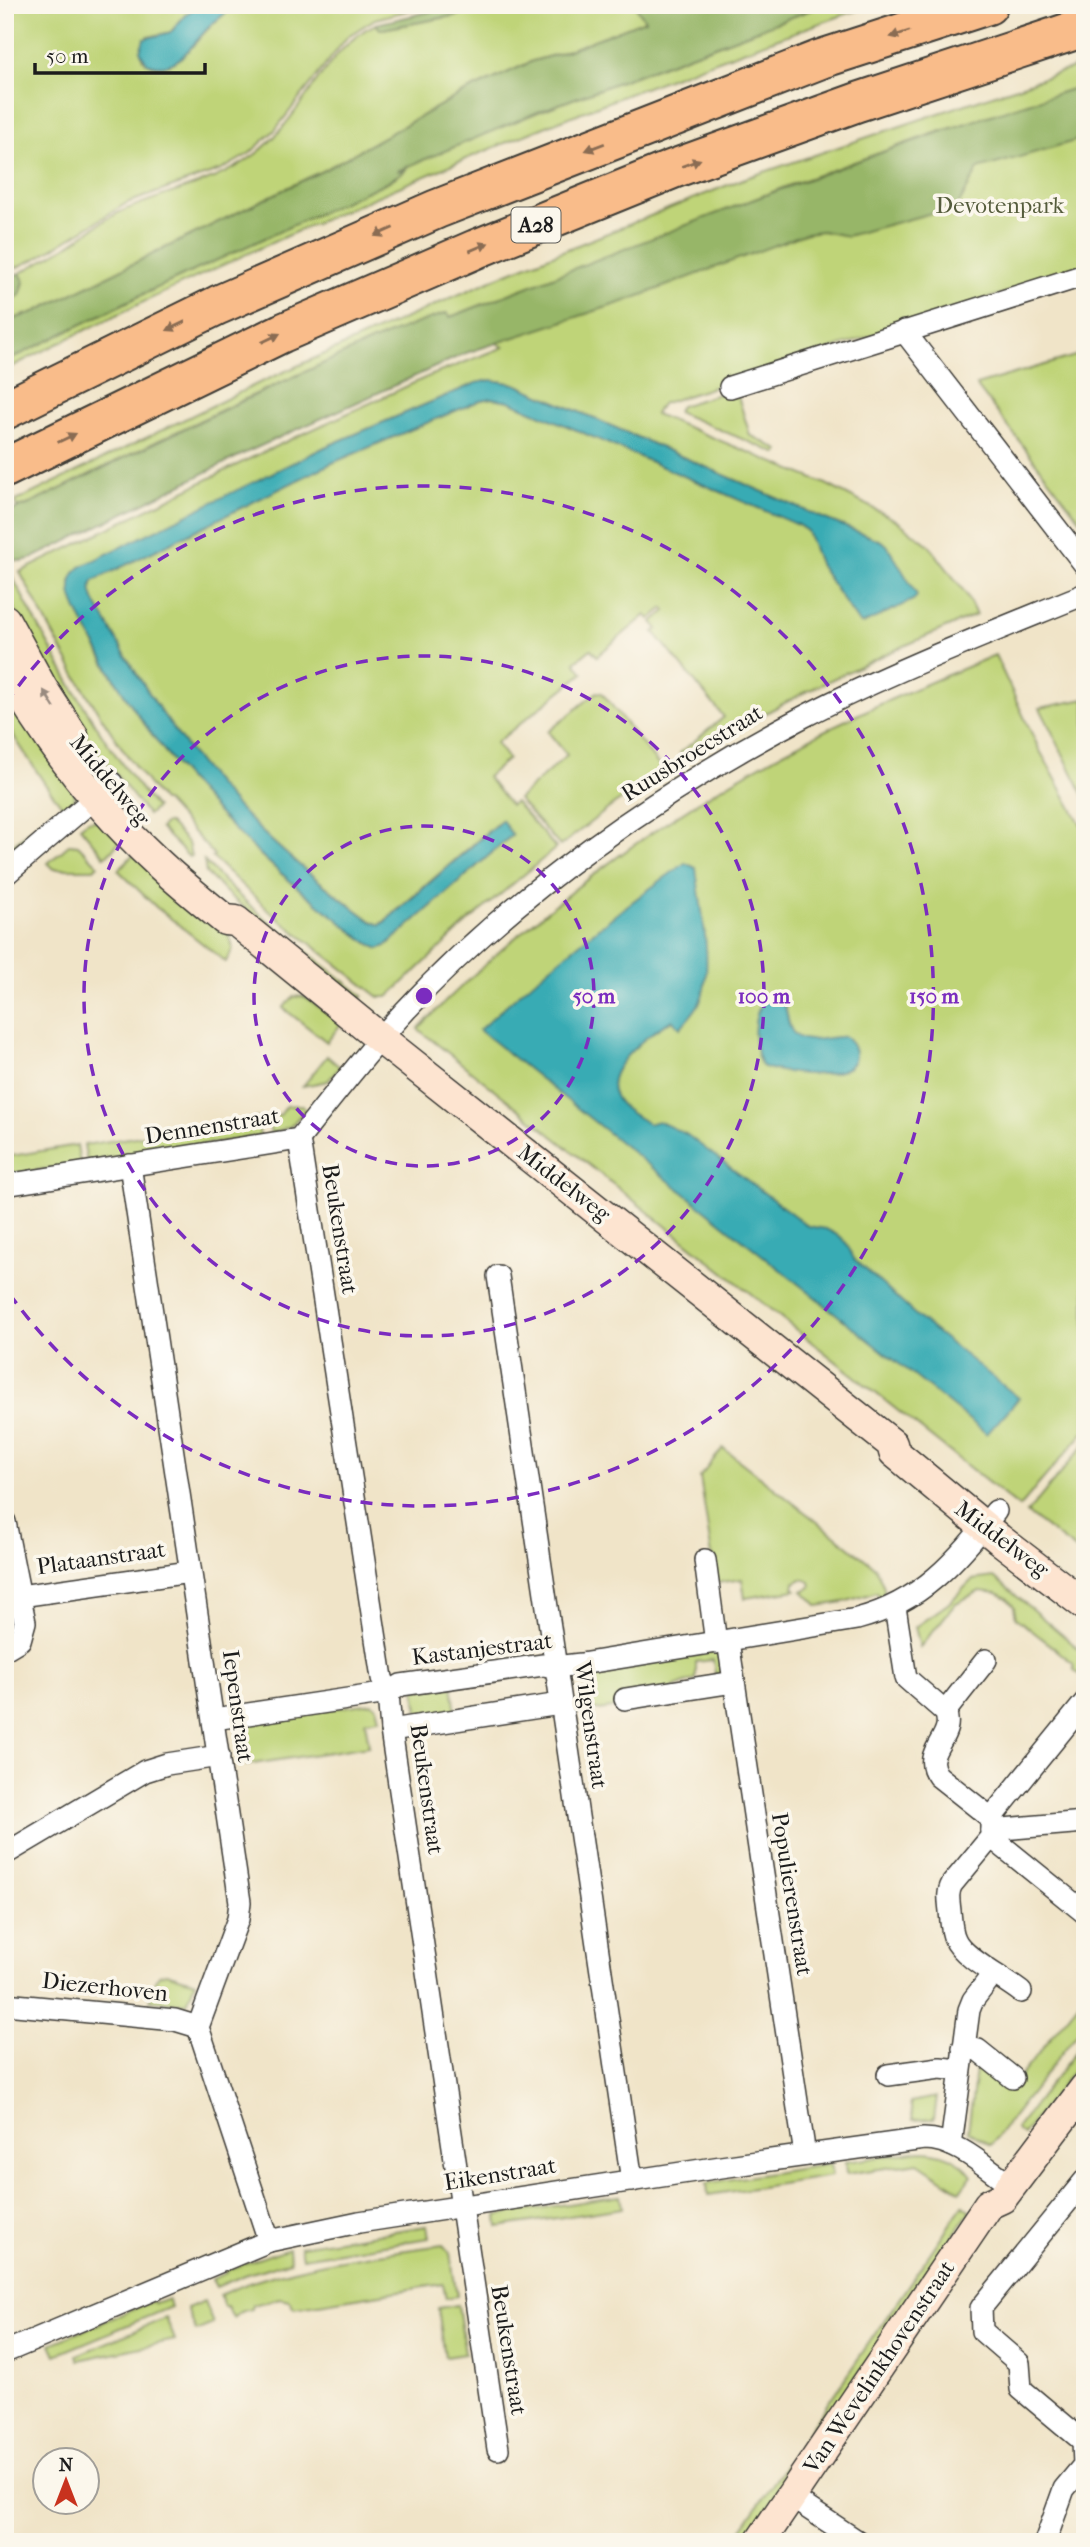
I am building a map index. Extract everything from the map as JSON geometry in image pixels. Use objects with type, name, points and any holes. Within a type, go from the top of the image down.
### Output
[{"type":"highway","name":"A28","points":[[5,410],[218,305],[437,209],[821,59],[988,5]]},
{"type":"highway","name":"A28","points":[[5,468],[282,333],[476,248],[673,169],[858,102],[1085,27]]},
{"type":"main road","name":"Middelweg","points":[[5,620],[63,723],[87,756],[104,790]]},
{"type":"main road","name":"Middelweg","points":[[5,667],[46,732],[104,790],[234,910],[236,920],[381,1039],[892,1444],[901,1443],[952,1476],[990,1519],[1085,1605]]},
{"type":"main road","name":"Middelweg","points":[[990,1519],[1085,1579]]},
{"type":"main road","name":"Van Wevelinkhovenstraat","points":[[783,2542],[799,2502],[989,2204],[1007,2191],[1085,2088]]},
{"type":"main road","name":"Van Wevelinkhovenstraat","points":[[760,2542],[799,2502]]},
{"type":"street","points":[[730,387],[1085,275]]},
{"type":"street","points":[[904,331],[1085,565]]},
{"type":"street","name":"Ruusbroecstraat","points":[[381,1039],[440,975],[498,923],[592,849],[673,793],[779,730],[849,694],[1085,594]]},
{"type":"street","points":[[5,876],[104,790]]},
{"type":"street","name":"Dennenstraat","points":[[5,1185],[299,1139],[381,1039]]},
{"type":"street","name":"Beukenstraat","points":[[299,1139],[382,1678],[388,1693],[391,1730],[498,2449]]},
{"type":"street","name":"Iepenstraat","points":[[130,1165],[240,1902],[237,1919],[198,2027]]},
{"type":"street","name":"Wilgenstraat","points":[[498,1276],[632,2181]]},
{"type":"street","name":"Kastanjestraat","points":[[214,1719],[388,1693],[401,1685],[543,1665],[554,1667],[857,1619],[895,1606],[934,1581],[990,1519]]},
{"type":"street","points":[[5,1522],[26,1622],[20,1640],[5,1649]]},
{"type":"street","points":[[705,1560],[722,1642]]},
{"type":"street","name":"Plataanstraat","points":[[20,1596],[190,1572]]},
{"type":"street","points":[[895,1606],[906,1678],[948,1717],[946,1733],[934,1751],[932,1767],[991,1828],[1085,1913]]},
{"type":"street","name":"Populierenstraat","points":[[722,1642],[734,1682],[805,2155]]},
{"type":"street","points":[[945,1712],[985,1660]]},
{"type":"street","points":[[625,1699],[734,1682]]},
{"type":"street","points":[[1021,1992],[1004,1978],[993,1974],[956,1943],[948,1900],[952,1884],[1085,1702]]},
{"type":"street","points":[[391,1730],[560,1704]]},
{"type":"street","points":[[5,1854],[145,1771],[167,1764],[219,1756]]},
{"type":"street","points":[[991,1828],[1085,1822]]},
{"type":"street","points":[[951,2144],[970,2006],[993,1974]]},
{"type":"street","name":"Diezerhoven","points":[[5,2004],[175,2020],[198,2027]]},
{"type":"street","points":[[198,2027],[269,2241]]},
{"type":"street","points":[[963,2048],[978,2050],[1013,2078]]},
{"type":"street","points":[[888,2075],[940,2068],[960,2070]]},
{"type":"street","name":"Eikenstraat","points":[[5,2352],[269,2241],[359,2222],[924,2139],[941,2140],[951,2144],[1007,2191]]},
{"type":"street","points":[[1045,2542],[1065,2489],[1084,2465],[1083,2441],[1021,2389],[1019,2363],[982,2331],[981,2308],[1085,2180]]},
{"type":"street","points":[[799,2502],[859,2542]]},
{"type":"green space","points":[[5,5],[200,5],[186,14],[171,32],[147,37],[142,58],[151,65],[161,67],[179,59],[234,5],[430,5],[375,19],[348,36],[275,130],[249,154],[221,170],[127,203],[39,257],[5,273]]},
{"type":"green space","points":[[458,5],[512,5],[383,29],[376,24]]},
{"type":"green space","points":[[512,5],[635,5],[646,20],[533,61],[461,94],[324,170],[37,311],[5,322],[5,303],[20,295],[24,282],[20,273],[114,215],[222,174],[253,156],[270,142],[328,66],[359,34],[376,24],[383,29]]},
{"type":"green space","points":[[635,5],[824,5],[538,112],[397,171],[407,169],[389,181],[139,296],[5,362],[5,322],[37,311],[324,170],[461,94],[533,61],[561,53],[645,20]]},
{"type":"green space","points":[[824,5],[872,5],[650,86],[432,173],[217,268],[5,370],[5,362],[53,338],[389,181],[405,171],[389,174],[538,112]]},
{"type":"green space","points":[[1085,64],[1085,85],[929,135],[790,185],[453,316],[449,317],[448,314],[394,334],[236,403],[17,508],[16,501],[259,383],[505,274],[743,179]]},
{"type":"green space","points":[[1085,85],[1085,138],[978,169],[958,206],[847,236],[822,231],[807,233],[626,301],[466,353],[245,453],[33,558],[14,560],[5,544],[5,513],[30,504],[367,343],[447,313],[449,317],[453,316],[846,165]]},
{"type":"green space","name":"Devotenpark","points":[[1085,87],[1085,267],[661,404],[655,414],[826,484],[896,520],[929,545],[966,594],[976,615],[828,681],[686,759],[680,753],[724,717],[654,632],[658,629],[652,622],[666,611],[664,608],[650,619],[646,615],[597,656],[591,649],[575,662],[583,673],[496,743],[508,759],[487,777],[510,805],[515,802],[556,848],[471,919],[388,997],[379,997],[275,916],[212,857],[214,855],[165,801],[162,801],[103,719],[68,662],[20,572],[257,455],[427,377],[504,347],[456,322]],"holes":[[[491,380],[515,384],[881,541],[859,623],[820,566],[807,531],[798,525],[509,401],[492,398],[481,400],[332,463],[93,581],[91,587],[94,599],[127,659],[166,719],[209,775],[283,851],[371,921],[380,925],[501,820],[512,835],[386,946],[379,949],[292,883],[258,853],[195,788],[166,753],[114,678],[78,610],[71,580],[325,447],[476,383]]]},
{"type":"green space","points":[[20,273],[24,281],[20,295],[5,303],[5,280]]},
{"type":"green space","points":[[1085,353],[1085,526],[976,385]]},
{"type":"green space","points":[[728,391],[737,393],[750,435],[779,450],[778,454],[677,412],[680,406]]},
{"type":"green space","points":[[5,563],[92,720],[156,808],[148,815],[92,744],[53,682],[5,592]]},
{"type":"green space","points":[[995,655],[1039,749],[1085,832],[1085,1431],[1019,1507],[418,1029],[510,942],[559,901],[715,791],[826,730]]},
{"type":"green space","points":[[5,692],[75,793],[74,802],[66,811],[5,723]]},
{"type":"green space","points":[[597,692],[602,693],[664,772],[613,805],[560,846],[518,799],[567,755],[548,732]]},
{"type":"green space","points":[[1085,699],[1085,798],[1040,708]]},
{"type":"green space","points":[[96,820],[121,841],[105,857],[80,827],[88,821]]},
{"type":"green space","points":[[41,821],[47,827],[5,863],[5,851]]},
{"type":"green space","points":[[166,823],[188,843],[191,856],[160,828]]},
{"type":"green space","points":[[70,844],[78,845],[98,865],[94,869],[54,869],[48,863]]},
{"type":"green space","points":[[134,854],[229,935],[233,949],[226,962],[156,907],[118,870]]},
{"type":"green space","points":[[204,861],[261,915],[363,996],[359,1000],[231,897],[206,873]]},
{"type":"green space","points":[[302,996],[341,1024],[327,1042],[283,1008],[293,997]]},
{"type":"green space","points":[[327,1056],[340,1067],[328,1081],[303,1086]]},
{"type":"green space","points":[[303,1105],[305,1110],[291,1126],[271,1134],[268,1117],[280,1115],[287,1106]]},
{"type":"green space","points":[[257,1118],[260,1136],[87,1162],[84,1145]]},
{"type":"green space","points":[[77,1145],[80,1164],[5,1175],[5,1157]]},
{"type":"green space","points":[[1085,1444],[1085,1499],[1079,1506],[1085,1510],[1085,1557],[1027,1513]]},
{"type":"green space","points":[[723,1448],[875,1567],[884,1593],[879,1596],[877,1592],[844,1602],[818,1606],[803,1591],[811,1587],[810,1582],[805,1580],[794,1583],[793,1588],[796,1590],[745,1598],[742,1579],[716,1583],[700,1477]]},
{"type":"green space","points":[[994,1577],[1085,1654],[1085,1678],[1074,1670],[1073,1663],[1016,1618],[1014,1607],[1007,1598],[997,1593],[980,1591],[956,1603],[920,1647],[915,1627],[949,1603],[972,1580]]},
{"type":"green space","points":[[716,1652],[722,1658],[721,1675],[715,1674],[713,1660],[696,1662],[696,1679],[626,1706],[590,1711],[585,1677],[581,1677],[580,1671]]},
{"type":"green space","points":[[452,1684],[456,1713],[419,1719],[415,1689]]},
{"type":"green space","points":[[372,1703],[377,1707],[380,1719],[365,1721],[369,1746],[246,1765],[242,1737],[238,1737],[236,1722]]},
{"type":"green space","points":[[166,1973],[195,1982],[187,2003],[150,2000],[152,1988],[159,1975]]},
{"type":"green space","points":[[1085,1995],[1085,2023],[991,2145],[968,2131],[977,2062],[1010,2089]]},
{"type":"green space","points":[[1085,2039],[1085,2055],[1023,2135],[1016,2129]]},
{"type":"green space","points":[[937,2097],[934,2119],[913,2120],[910,2102]]},
{"type":"green space","points":[[920,2151],[949,2157],[962,2164],[972,2175],[960,2191],[918,2163],[846,2174],[845,2162]]},
{"type":"green space","points":[[830,2164],[832,2176],[708,2195],[707,2183]]},
{"type":"green space","points":[[620,2196],[622,2208],[498,2227],[497,2215]]},
{"type":"green space","points":[[963,2205],[970,2211],[806,2452],[798,2447]]},
{"type":"green space","points":[[427,2226],[429,2238],[302,2258],[300,2246]]},
{"type":"green space","points":[[443,2245],[450,2253],[457,2296],[446,2298],[443,2284],[294,2308],[289,2300],[280,2298],[252,2305],[251,2309],[240,2312],[233,2318],[219,2295],[301,2268]]},
{"type":"green space","points":[[289,2248],[290,2261],[216,2287],[212,2279],[227,2273],[226,2270]]},
{"type":"green space","points":[[168,2299],[171,2307],[56,2355],[51,2344],[153,2301],[155,2304]]},
{"type":"green space","points":[[204,2301],[213,2324],[196,2331],[187,2308]]},
{"type":"green space","points":[[458,2305],[465,2354],[445,2357],[438,2308]]},
{"type":"green space","points":[[166,2318],[175,2340],[79,2360],[77,2355]]},
{"type":"green space","points":[[792,2456],[800,2461],[745,2542],[733,2542]]},
{"type":"water","points":[[200,5],[234,5],[175,62],[158,66],[147,63],[140,51],[144,39],[171,32],[186,14]]},
{"type":"water","points":[[491,380],[515,384],[881,541],[887,545],[917,595],[915,599],[863,624],[859,623],[820,566],[807,531],[798,525],[509,401],[492,398],[481,400],[332,463],[93,581],[91,587],[94,599],[127,659],[166,719],[209,775],[283,851],[371,921],[381,925],[502,820],[512,835],[386,946],[379,949],[358,936],[258,853],[225,821],[165,752],[114,677],[78,612],[71,593],[71,584],[80,567],[325,447],[476,383]]},
{"type":"water","points":[[685,863],[696,868],[705,936],[706,972],[700,1002],[680,1028],[673,1020],[653,1032],[630,1052],[615,1075],[612,1086],[615,1096],[625,1108],[648,1124],[658,1121],[686,1134],[808,1226],[826,1229],[841,1237],[854,1259],[921,1320],[1019,1398],[987,1434],[479,1030],[579,944]]},
{"type":"water","points":[[771,998],[784,1004],[790,1028],[797,1036],[810,1040],[846,1037],[855,1051],[851,1065],[841,1070],[813,1074],[783,1072],[762,1066],[756,1049],[754,1029],[759,1010]]}]
